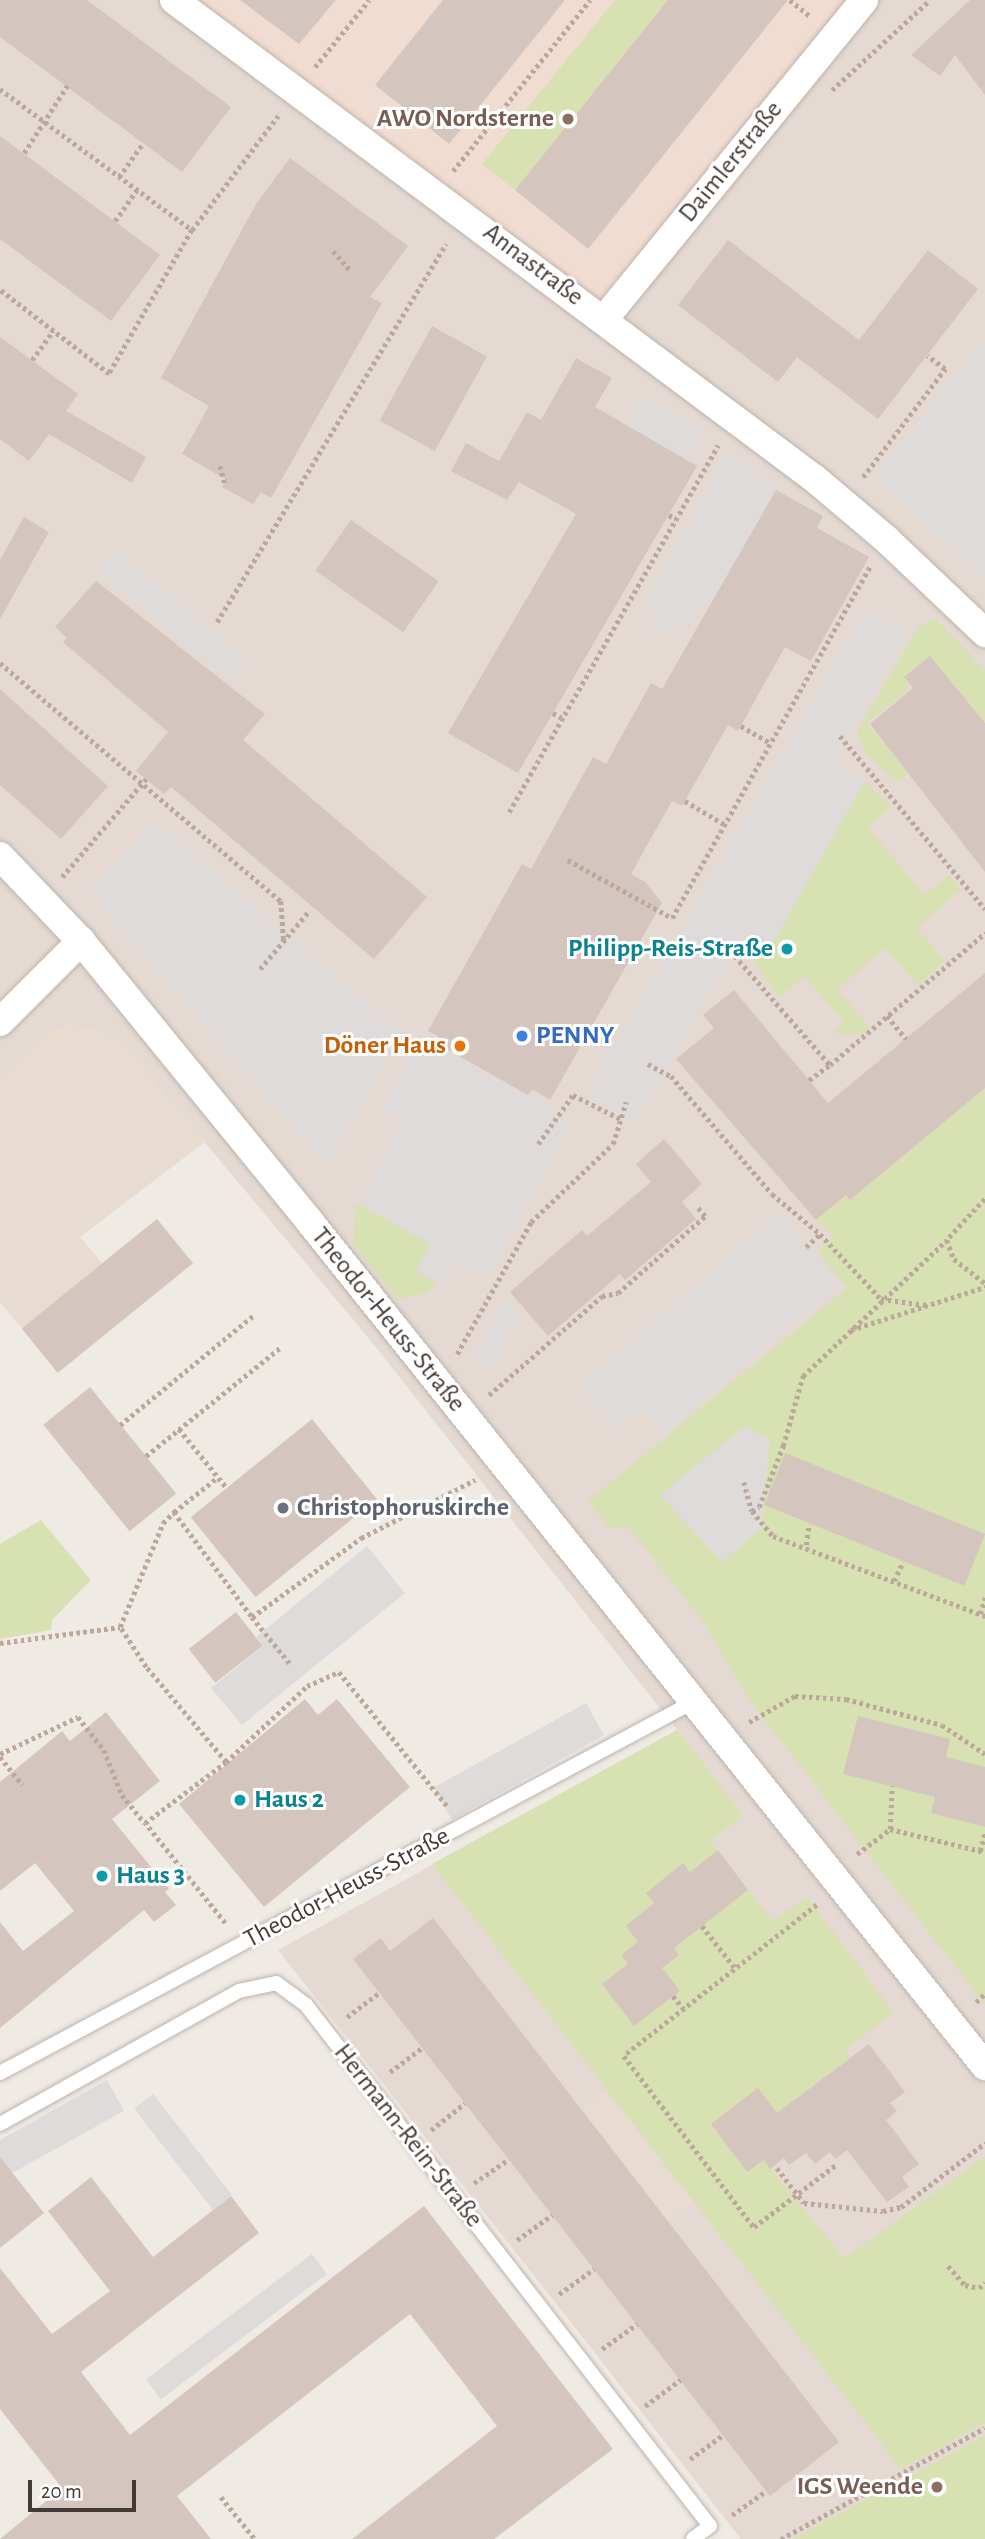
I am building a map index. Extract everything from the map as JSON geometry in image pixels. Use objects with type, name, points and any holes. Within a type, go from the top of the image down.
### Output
[{"type":"street","name":"Annastraße","points":[[174,0],[605,318],[886,538]]},
{"type":"street","name":"Daimlerstraße","points":[[605,318],[789,91],[866,3]]},
{"type":"street","points":[[886,538],[985,633]]},
{"type":"street","name":"Theodor-Heuss-Straße","points":[[0,856],[81,941],[985,2066]]},
{"type":"street","points":[[0,1022],[81,941]]},
{"type":"lane","name":"Theodor-Heuss-Straße","points":[[0,2073],[693,1702]]},
{"type":"lane","name":"Hermann-Rein-Straße","points":[[0,2124],[239,1991],[276,1983],[306,2005],[710,2526]]},
{"type":"lane","points":[[693,2539],[710,2526]]},
{"type":"path","points":[[0,290],[109,374],[192,230],[297,90],[369,0]]},
{"type":"path","points":[[436,192],[590,0]]},
{"type":"path","points":[[789,91],[836,90],[930,0]]},
{"type":"path","points":[[24,153],[66,86]]},
{"type":"path","points":[[0,89],[192,230]]},
{"type":"path","points":[[119,177],[143,143]]},
{"type":"path","points":[[115,221],[137,190]]},
{"type":"path","points":[[217,622],[466,214]]},
{"type":"path","points":[[333,251],[351,271]]},
{"type":"path","points":[[32,360],[53,331]]},
{"type":"path","points":[[844,503],[945,369],[927,356]]},
{"type":"path","points":[[509,812],[734,417]]},
{"type":"path","points":[[219,466],[225,483]]},
{"type":"path","points":[[669,515],[676,519]]},
{"type":"path","points":[[568,860],[672,918],[886,538]]},
{"type":"path","points":[[0,663],[144,781],[281,901],[284,940]]},
{"type":"path","points":[[553,713],[562,718]]},
{"type":"path","points":[[741,726],[771,743]]},
{"type":"path","points":[[840,736],[985,909]]},
{"type":"path","points":[[43,900],[144,781]]},
{"type":"path","points":[[685,802],[724,824]]},
{"type":"path","points":[[260,969],[308,912]]},
{"type":"path","points":[[809,1080],[985,933]]},
{"type":"path","points":[[721,940],[830,1065]]},
{"type":"path","points":[[887,1016],[906,1039]]},
{"type":"path","points":[[648,1064],[671,1076],[772,1194],[820,1234],[881,1299],[927,1305]]},
{"type":"path","points":[[538,1144],[573,1095],[621,1119]]},
{"type":"path","points":[[440,1385],[531,1222],[613,1144],[626,1102]]},
{"type":"path","points":[[752,1511],[759,1507],[783,1446],[803,1376],[846,1332],[947,1240],[985,1199]]},
{"type":"path","points":[[465,1417],[602,1296],[618,1293],[705,1216],[697,1207]]},
{"type":"path","points":[[806,1247],[820,1234]]},
{"type":"path","points":[[947,1240],[954,1259],[985,1285]]},
{"type":"path","points":[[846,1332],[985,1285]]},
{"type":"path","points":[[120,1424],[254,1315]]},
{"type":"path","points":[[146,1456],[281,1347]]},
{"type":"path","points":[[179,1429],[226,1488]]},
{"type":"path","points":[[253,1617],[361,1538],[503,1465]]},
{"type":"path","points":[[120,1627],[163,1523],[218,1477]]},
{"type":"path","points":[[744,1482],[752,1511],[773,1536],[806,1545],[982,1615],[985,1598]]},
{"type":"path","points":[[174,1512],[292,1666]]},
{"type":"path","points":[[806,1545],[809,1524]]},
{"type":"path","points":[[894,1581],[903,1562]]},
{"type":"path","points":[[0,1643],[120,1627]]},
{"type":"path","points":[[120,1627],[146,1667],[226,1762]]},
{"type":"path","points":[[145,1823],[226,1762],[307,1686],[339,1672],[463,1825]]},
{"type":"path","points":[[721,1738],[795,1696],[846,1699],[942,1725],[985,1754]]},
{"type":"path","points":[[23,1785],[0,1755],[78,1717],[104,1750],[122,1795],[242,1944]]},
{"type":"path","points":[[890,1829],[892,1786]]},
{"type":"path","points":[[836,2164],[754,2227],[624,2056],[818,1904],[860,1850],[890,1829],[983,1852],[985,1832]]},
{"type":"path","points":[[702,1926],[736,1969]]},
{"type":"path","points":[[327,2033],[379,1993]]},
{"type":"path","points":[[673,1996],[684,2009]]},
{"type":"path","points":[[370,2087],[422,2048]]},
{"type":"path","points":[[414,2143],[465,2103]]},
{"type":"path","points":[[777,2168],[804,2203],[883,2211],[901,2207],[985,2143]]},
{"type":"path","points":[[456,2196],[509,2159]]},
{"type":"path","points":[[499,2252],[552,2215]]},
{"type":"path","points":[[948,2266],[965,2285],[979,2288],[985,2283]]},
{"type":"path","points":[[541,2307],[594,2269]]},
{"type":"path","points":[[584,2361],[637,2324]]},
{"type":"path","points":[[627,2418],[680,2380]]},
{"type":"path","points":[[782,2539],[985,2428]]},
{"type":"path","points":[[669,2473],[723,2435]]},
{"type":"path","points":[[710,2526],[766,2491]]},
{"type":"path","points":[[221,2497],[255,2539]]},
{"type":"shaded area","points":[[0,0],[985,0],[985,340],[875,477],[985,578],[985,2435],[792,2539],[741,2539],[278,1950],[677,1730],[375,1346],[125,1047],[48,1033],[0,1080]]},
{"type":"shaded area","points":[[187,0],[864,0],[602,304]]},
{"type":"shaded area","points":[[985,340],[985,578],[875,477]]},
{"type":"shaded area","points":[[643,397],[704,432],[688,460],[627,425]]},
{"type":"shaded area","points":[[730,452],[776,490],[823,516],[758,632],[709,604],[696,608],[686,625],[654,634],[649,616],[665,611],[646,600]]},
{"type":"shaded area","points":[[115,550],[245,659],[228,680],[98,571]]},
{"type":"shaded area","points":[[865,611],[907,633],[832,765],[864,782],[771,946],[744,933],[633,1124],[586,1096]]},
{"type":"shaded area","points":[[156,823],[402,1033],[326,1165],[89,891]]},
{"type":"shaded area","points":[[69,1025],[92,1028],[125,1047],[206,1141],[80,1237],[102,1263],[157,1219],[193,1263],[58,1373],[0,1302],[0,1080],[48,1033]]},
{"type":"shaded area","points":[[420,1038],[572,1121],[486,1276],[460,1261],[437,1283],[416,1271],[430,1244],[360,1203],[401,1121],[382,1110]]},
{"type":"shaded area","points":[[778,1214],[838,1284],[664,1434],[642,1408],[617,1430],[580,1387]]},
{"type":"shaded area","points":[[507,1299],[520,1314],[513,1320],[516,1325],[508,1332],[511,1336],[501,1344],[504,1348],[487,1369],[474,1354]]},
{"type":"shaded area","points":[[744,1427],[770,1439],[761,1529],[722,1562],[660,1495]]},
{"type":"shaded area","points":[[367,1546],[405,1593],[242,1725],[211,1688],[263,1646],[256,1637]]},
{"type":"shaded area","points":[[586,1703],[604,1735],[452,1820],[434,1787]]},
{"type":"shaded area","points":[[107,2080],[124,2111],[7,2176],[0,2164],[0,2140]]},
{"type":"shaded area","points":[[606,2091],[692,2201],[599,2274],[513,2164]]},
{"type":"shaded area","points":[[153,2094],[232,2195],[213,2210],[134,2109]]},
{"type":"shaded area","points":[[312,2254],[327,2274],[161,2399],[146,2379]]},
{"type":"green space","points":[[615,0],[668,0],[515,190],[482,164]]},
{"type":"green space","points":[[935,618],[985,671],[985,723],[930,656],[904,677],[909,689],[867,723],[908,773],[898,782],[865,753],[857,731],[918,628]]},
{"type":"green space","points":[[864,782],[892,806],[868,827],[924,895],[949,875],[961,890],[917,928],[945,961],[918,985],[885,948],[837,990],[870,1028],[862,1034],[833,1033],[844,1023],[805,976],[779,998],[755,964],[744,933],[771,945]]},
{"type":"green space","points":[[985,1088],[985,2005],[750,1701],[704,1623],[629,1528],[609,1527],[588,1501],[847,1288],[817,1251],[833,1237],[816,1220],[846,1195],[850,1200]]},
{"type":"green space","points":[[356,1203],[430,1244],[416,1271],[437,1283],[427,1293],[398,1299],[353,1244]]},
{"type":"green space","points":[[41,1520],[91,1580],[52,1620],[51,1630],[0,1639],[0,1544]]},
{"type":"green space","points":[[677,1730],[743,1815],[710,1841],[773,1921],[807,1897],[894,2013],[846,2049],[851,2057],[777,2113],[711,2124],[747,2172],[764,2160],[844,2259],[985,2156],[985,2423],[901,2469],[432,1864]]},
{"type":"green space","name":"IGS Weende","points":[[985,2435],[985,2539],[792,2539]]},
{"type":"building","points":[[0,0],[87,0],[231,107],[182,172],[0,37]]},
{"type":"building","points":[[240,0],[336,0],[299,44]]},
{"type":"building","points":[[443,0],[565,0],[449,144],[375,85]]},
{"type":"building","points":[[668,0],[788,0],[588,249],[515,190]]},
{"type":"building","points":[[970,0],[985,0],[985,95],[955,55],[940,76],[911,55]]},
{"type":"building","points":[[0,136],[160,255],[111,321],[0,239]]},
{"type":"building","points":[[290,158],[408,246],[370,297],[382,303],[271,498],[261,492],[253,504],[222,487],[227,480],[182,454],[209,406],[161,378],[256,204]]},
{"type":"building","points":[[728,240],[859,340],[928,250],[978,289],[878,419],[797,357],[778,382],[678,305]]},
{"type":"building","points":[[432,326],[487,357],[435,451],[380,420]]},
{"type":"building","points":[[0,337],[78,394],[66,411],[146,457],[132,483],[49,434],[29,461],[0,439]]},
{"type":"building","points":[[576,358],[612,378],[595,407],[697,466],[518,773],[448,733],[576,514],[519,482],[507,500],[451,471],[466,443],[499,461],[527,412],[541,420]]},
{"type":"building","points":[[776,490],[823,516],[817,528],[869,557],[811,661],[785,647],[738,731],[728,725],[682,806],[672,801],[631,874],[645,882],[662,903],[550,1100],[532,1089],[528,1095],[443,1047],[447,1041],[428,1031],[522,864],[531,869],[593,757],[606,764],[651,683],[662,689]]},
{"type":"building","points":[[24,517],[49,532],[0,619],[0,560]]},
{"type":"building","points":[[351,520],[439,581],[403,632],[315,571]]},
{"type":"building","points":[[96,581],[265,714],[243,740],[427,897],[374,959],[171,787],[164,794],[136,771],[168,732],[63,642],[67,638],[55,627]]},
{"type":"building","points":[[930,656],[985,723],[985,872],[870,724],[913,688],[904,677]]},
{"type":"building","points":[[0,689],[108,786],[61,839],[0,785]]},
{"type":"building","points":[[985,973],[985,1088],[850,1200],[846,1195],[816,1220],[676,1059],[714,1028],[703,1015],[734,990],[828,1103]]},
{"type":"building","points":[[664,1139],[702,1184],[682,1202],[696,1219],[625,1280],[620,1274],[548,1336],[510,1292],[582,1230],[587,1236],[651,1182],[636,1164]]},
{"type":"building","points":[[157,1219],[193,1263],[58,1373],[22,1329]]},
{"type":"building","points":[[90,1387],[176,1493],[130,1531],[43,1425]]},
{"type":"building","name":"Christophoruskirche","points":[[312,1419],[377,1499],[256,1597],[191,1517]]},
{"type":"building","points":[[785,1453],[985,1534],[964,1586],[764,1505]]},
{"type":"building","points":[[236,1612],[262,1646],[215,1683],[189,1649]]},
{"type":"building","name":"Haus 2","points":[[305,1699],[318,1715],[337,1699],[410,1787],[264,1907],[179,1804]]},
{"type":"building","name":"Haus 3","points":[[106,1712],[160,1781],[112,1819],[169,1889],[165,1892],[176,1905],[154,1922],[144,1910],[0,2028],[0,1922],[23,1951],[74,1911],[35,1863],[0,1891],[0,1782],[62,1731],[70,1741]]},
{"type":"building","points":[[858,1716],[950,1739],[946,1757],[985,1767],[985,1827],[931,1813],[935,1797],[843,1774]]},
{"type":"building","points":[[718,1850],[748,1890],[674,1948],[679,1955],[662,1968],[680,1991],[634,2026],[602,1984],[628,1964],[621,1955],[638,1942],[626,1926],[654,1903],[646,1893],[683,1863],[690,1872]]},
{"type":"building","points":[[433,1918],[839,2442],[770,2496],[353,1959],[381,1938],[390,1951]]},
{"type":"building","points":[[869,2044],[905,2092],[890,2103],[897,2111],[886,2120],[919,2164],[902,2177],[909,2187],[887,2202],[847,2150],[835,2159],[830,2152],[815,2164],[806,2153],[789,2165],[784,2158],[770,2169],[764,2160],[747,2172],[711,2124],[758,2088],[777,2113]]},
{"type":"building","points":[[0,2157],[44,2213],[0,2248]]},
{"type":"building","points":[[91,2177],[153,2257],[231,2196],[259,2233],[81,2372],[130,2435],[424,2206],[613,2449],[494,2539],[352,2539],[497,2426],[410,2314],[177,2496],[211,2539],[0,2539],[62,2488],[0,2409],[0,2268],[52,2334],[110,2291],[48,2211]]},
{"type":"place","name":"AWO Nordsterne","points":[[568,119]]},
{"type":"place","name":"Philipp-Reis-Straße","points":[[787,949]]},
{"type":"place","name":"PENNY","points":[[522,1036]]},
{"type":"place","name":"Döner Haus","points":[[460,1046]]},
{"type":"place","name":"Christophoruskirche","points":[[283,1508]]},
{"type":"place","name":"Haus 2","points":[[240,1800]]},
{"type":"place","name":"Haus 3","points":[[102,1876]]},
{"type":"place","name":"IGS Weende","points":[[937,2487]]}]
